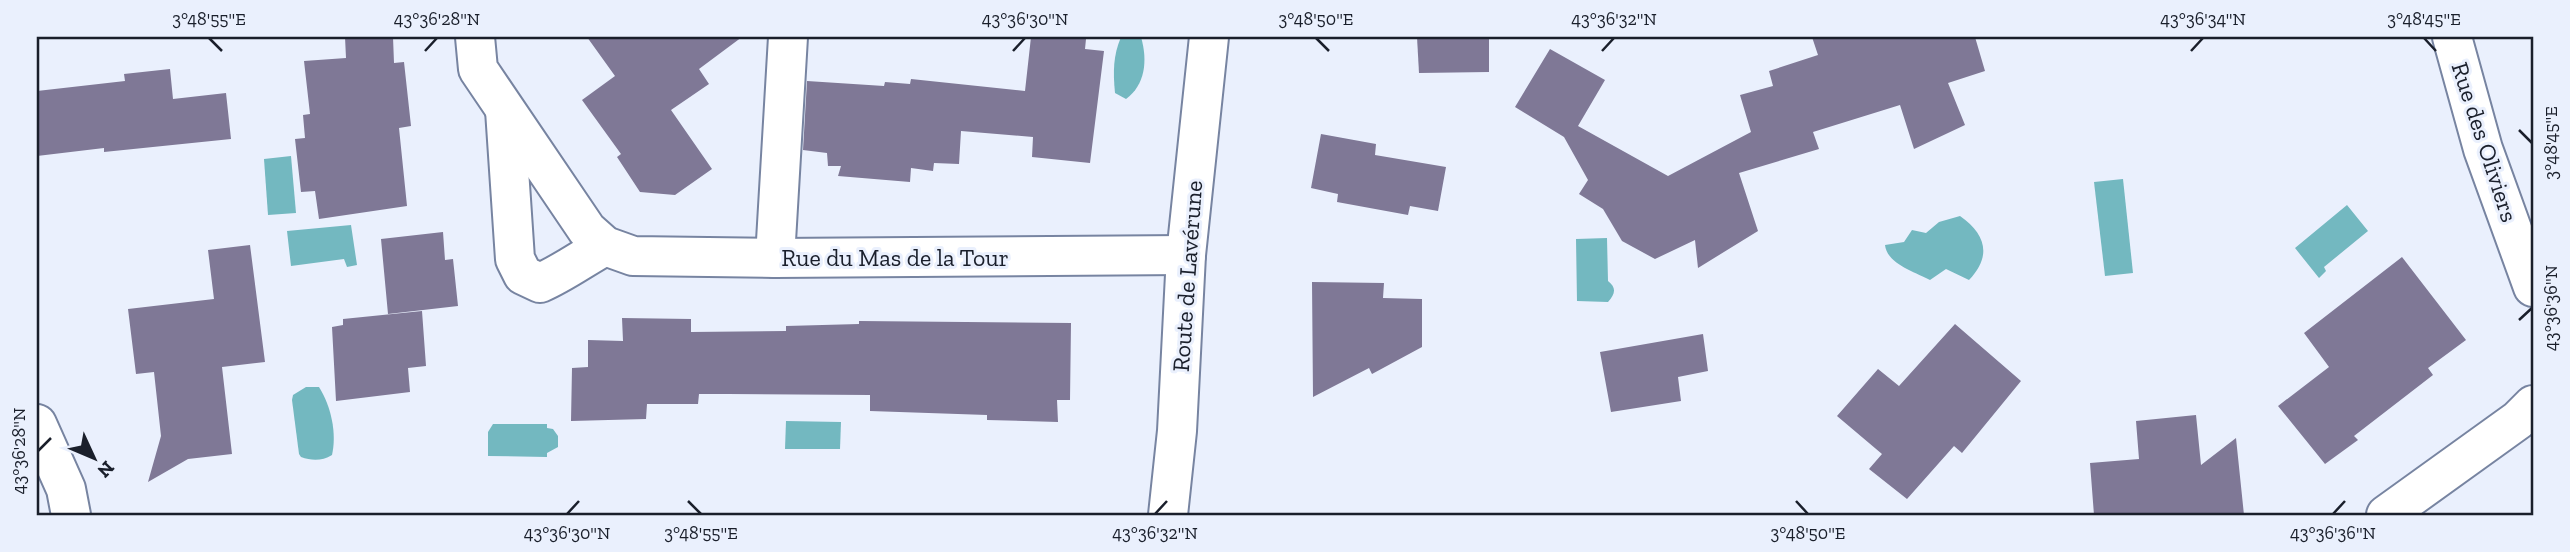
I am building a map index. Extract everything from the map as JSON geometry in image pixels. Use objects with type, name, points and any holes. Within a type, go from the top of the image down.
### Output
[{"type":"street","name":"Rue du Mas de la Tour","points":[[475,37],[478,69],[587,230],[606,246],[633,256],[1186,255]]},
{"type":"street","points":[[775,257],[788,37]]},
{"type":"street","name":"Route de Lavérune","points":[[1168,515],[1177,431],[1186,255],[1209,37]]},
{"type":"street","name":"Rue des Oliviers","points":[[2452,37],[2483,149],[2533,287]]},
{"type":"street","points":[[505,108],[515,259],[523,275],[540,283],[606,246]]},
{"type":"street","points":[[2386,515],[2518,420],[2533,405]]},
{"type":"street","points":[[37,425],[66,489],[71,515]]},
{"type":"water","points":[[1121,37],[1141,37],[1144,55],[1141,80],[1126,99],[1115,93],[1114,85],[1115,58]]},
{"type":"water","points":[[291,156],[296,213],[268,215],[264,159]]},
{"type":"water","points":[[2123,179],[2133,273],[2105,276],[2094,182]]},
{"type":"water","points":[[2347,205],[2368,231],[2324,267],[2326,271],[2319,278],[2295,248]]},
{"type":"water","points":[[1960,216],[1976,230],[1983,246],[1981,262],[1969,280],[1946,269],[1930,280],[1903,267],[1887,252],[1885,245],[1904,242],[1912,230],[1926,233],[1939,222]]},
{"type":"water","points":[[351,225],[357,265],[347,267],[344,259],[291,266],[287,231]]},
{"type":"water","points":[[1607,238],[1608,281],[1614,289],[1612,296],[1608,302],[1577,301],[1576,239]]},
{"type":"water","points":[[306,387],[319,387],[332,420],[332,455],[321,459],[313,460],[299,454],[292,400],[293,395]]},
{"type":"water","points":[[786,421],[841,422],[840,449],[785,449]]},
{"type":"water","points":[[493,424],[547,424],[547,428],[553,429],[558,436],[558,447],[547,453],[547,457],[488,456],[488,432]]},
{"type":"building","points":[[345,37],[393,37],[394,63],[404,62],[411,126],[399,128],[407,206],[319,219],[315,191],[301,192],[295,139],[305,138],[303,115],[310,114],[304,61],[346,58]]},
{"type":"building","points":[[587,37],[742,37],[699,69],[709,84],[671,110],[712,169],[675,195],[640,192],[617,157],[621,154],[582,100],[615,76]]},
{"type":"building","points":[[1031,37],[1086,39],[1085,49],[1104,51],[1090,163],[1032,157],[1033,137],[961,131],[959,164],[934,163],[933,171],[911,168],[910,182],[838,176],[841,166],[828,166],[827,153],[803,150],[807,81],[884,86],[885,82],[910,84],[911,79],[1025,91]]},
{"type":"building","points":[[1417,37],[1489,37],[1489,72],[1419,73]]},
{"type":"building","points":[[1812,37],[1975,37],[1985,71],[1948,83],[1965,125],[1914,149],[1900,105],[1813,132],[1819,149],[1739,173],[1758,231],[1698,268],[1695,240],[1655,259],[1622,241],[1603,209],[1579,194],[1588,180],[1564,137],[1515,107],[1550,49],[1605,80],[1578,126],[1668,176],[1751,132],[1740,95],[1773,86],[1769,71],[1818,55]]},
{"type":"building","points":[[170,69],[173,99],[226,93],[231,139],[104,152],[104,148],[37,156],[37,91],[125,81],[124,74]]},
{"type":"building","points":[[1321,134],[1376,144],[1375,155],[1446,167],[1438,211],[1410,206],[1408,215],[1337,202],[1338,194],[1311,188]]},
{"type":"building","points":[[443,232],[445,260],[453,259],[458,306],[388,314],[381,239]]},
{"type":"building","points":[[250,245],[265,362],[222,367],[232,454],[188,459],[148,482],[161,436],[154,372],[136,374],[128,309],[214,299],[208,250]]},
{"type":"building","points":[[2402,257],[2466,340],[2428,368],[2433,375],[2354,436],[2358,440],[2325,464],[2278,406],[2329,367],[2304,333]]},
{"type":"building","points":[[1312,282],[1384,283],[1383,298],[1422,299],[1422,347],[1372,374],[1369,368],[1313,397]]},
{"type":"building","points":[[422,311],[426,366],[408,368],[410,392],[336,401],[332,327],[343,325],[343,319]]},
{"type":"building","points":[[622,318],[691,319],[691,332],[786,331],[786,326],[859,324],[859,321],[1071,323],[1070,400],[1057,400],[1058,422],[987,420],[987,415],[870,411],[870,395],[699,394],[698,404],[647,404],[646,419],[571,421],[572,368],[588,367],[588,340],[623,341]]},
{"type":"building","points":[[1955,324],[2021,381],[1962,453],[1954,446],[1907,499],[1869,469],[1882,454],[1837,416],[1878,369],[1899,386]]},
{"type":"building","points":[[1703,334],[1708,371],[1678,377],[1681,401],[1611,412],[1600,352]]},
{"type":"building","points":[[2196,415],[2201,465],[2236,438],[2244,515],[2094,515],[2090,463],[2139,459],[2136,421]]}]
